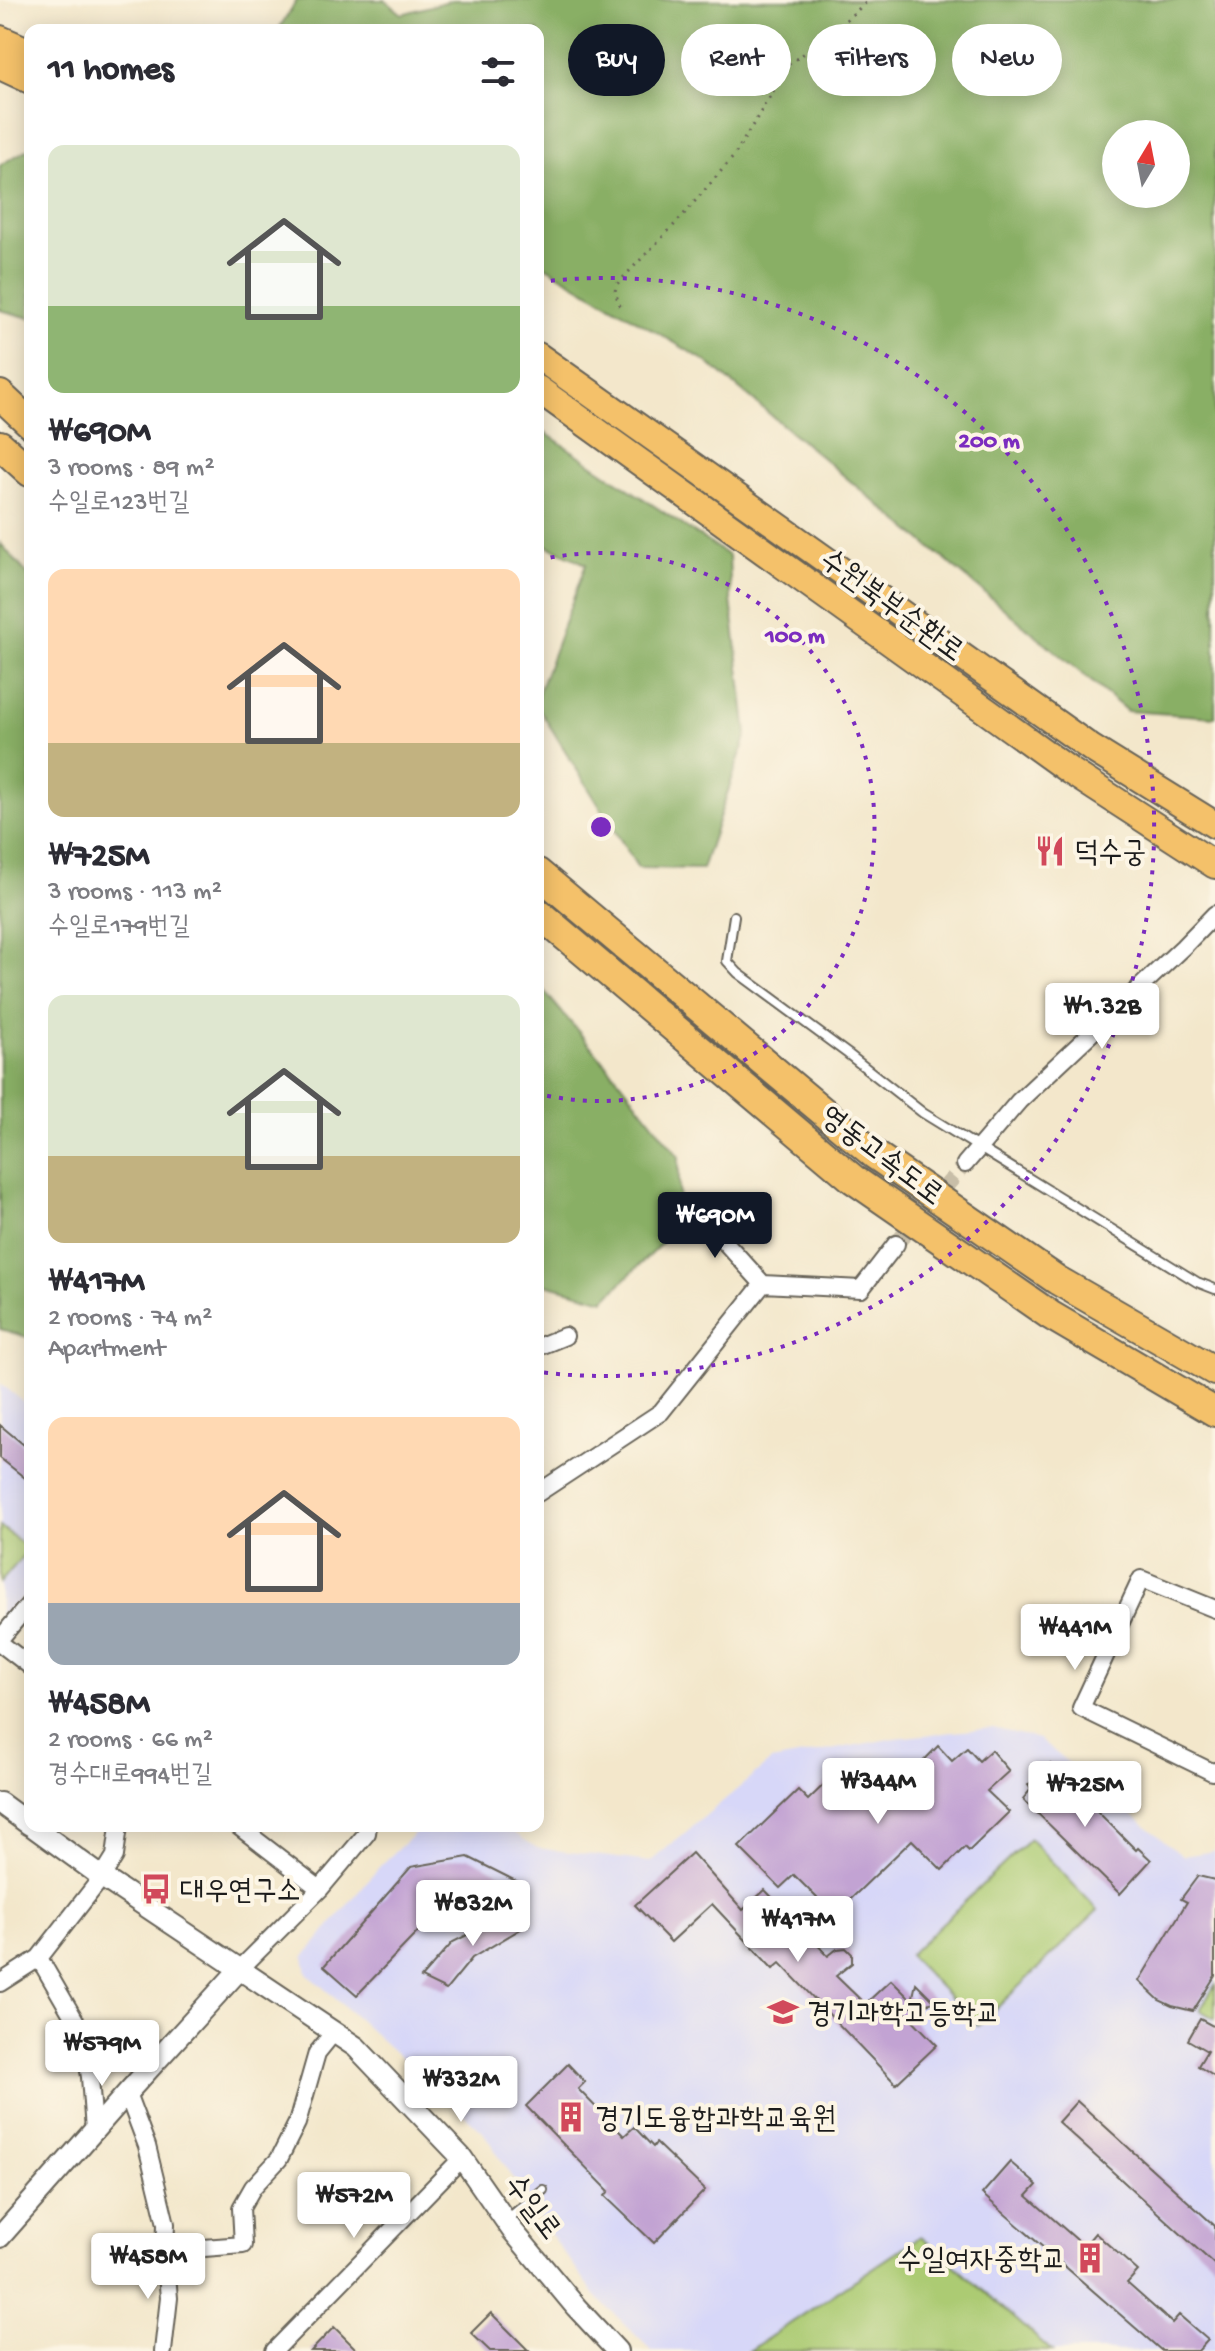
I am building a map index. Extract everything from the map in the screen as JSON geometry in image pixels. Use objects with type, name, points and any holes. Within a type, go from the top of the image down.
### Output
[{"type":"highway","points":[[0,39],[24,49]]},
{"type":"highway","points":[[0,66],[24,77]]},
{"type":"highway","name":"수원북부순환로","points":[[544,360],[1091,748],[1215,825]]},
{"type":"highway","name":"수원북부순환로","points":[[544,393],[1070,771],[1211,863]]},
{"type":"highway","points":[[0,395],[24,417]]},
{"type":"highway","points":[[0,445],[24,467]]},
{"type":"highway","name":"영동고속도로","points":[[544,878],[875,1155],[1057,1280],[1215,1371]]},
{"type":"highway","name":"영동고속도로","points":[[544,918],[853,1179],[1050,1315],[1215,1412]]},
{"type":"street","points":[[965,1164],[1019,1101],[1215,914]]},
{"type":"street","points":[[695,1209],[763,1284],[861,1289],[896,1244]]},
{"type":"street","points":[[544,1489],[661,1412],[763,1284]]},
{"type":"street","points":[[544,1345],[565,1336]]},
{"type":"street","points":[[1215,1609],[1141,1579],[1081,1708],[1215,1771]]},
{"type":"street","points":[[24,1611],[0,1641],[24,1661]]},
{"type":"street","name":"수일로","points":[[0,1803],[24,1819]]},
{"type":"street","name":"수일로","points":[[42,1832],[102,1877],[356,2047],[462,2158],[506,2221],[576,2307],[617,2351]]},
{"type":"street","points":[[0,1983],[39,1958],[102,1877],[115,1856],[118,1832]]},
{"type":"street","points":[[246,1832],[320,1889]]},
{"type":"street","points":[[0,2237],[239,1970],[320,1889],[367,1832]]},
{"type":"street","points":[[39,1958],[83,2034],[94,2130]]},
{"type":"street","points":[[165,2251],[243,2245],[241,2208],[253,2187],[279,2159],[297,2123],[317,2053],[334,2032]]},
{"type":"street","points":[[127,2093],[147,2146],[166,2224],[169,2298],[163,2351]]},
{"type":"street","points":[[274,2351],[462,2158]]},
{"type":"lane","points":[[734,916],[727,961],[738,973],[923,1113],[1197,1282],[1215,1289]]},
{"type":"lane","points":[[506,2221],[543,2190]]},
{"type":"path","points":[[620,306],[615,292],[622,276],[678,221],[734,156],[790,63],[817,45],[869,0]]},
{"type":"shaded area","points":[[0,1383],[24,1402],[24,1596],[0,1622]]},
{"type":"shaded area","name":"경기과학고등학교","points":[[993,1728],[1039,1739],[1183,1856],[1215,1851],[1215,2351],[652,2351],[595,2295],[552,2237],[483,2132],[307,1973],[304,1957],[380,1866],[416,1832],[513,1832],[537,1848],[650,1862],[771,1761],[895,1738]]},
{"type":"green space","points":[[297,0],[385,0],[402,14],[452,0],[1215,0],[1215,717],[1127,711],[707,362],[544,266],[544,24],[282,24]]},
{"type":"green space","points":[[24,151],[24,316],[0,310],[0,165]]},
{"type":"green space","points":[[544,432],[729,556],[731,600],[747,734],[702,869],[638,868],[544,717],[544,678],[586,564],[546,545],[544,548]]},
{"type":"green space","points":[[0,543],[24,570],[24,1336],[0,1329]]},
{"type":"green space","points":[[544,991],[679,1157],[679,1226],[604,1300],[544,1284]]},
{"type":"green space","points":[[0,1526],[24,1545],[24,1555],[0,1583]]},
{"type":"green space","points":[[1030,1839],[1098,1910],[978,2026],[909,1955]]},
{"type":"green space","points":[[1215,1985],[1215,2019],[1200,2010]]},
{"type":"green space","points":[[921,2236],[1052,2351],[749,2351]]},
{"type":"building","points":[[0,1425],[24,1445],[24,1477],[0,1458]]},
{"type":"building","points":[[938,1746],[952,1761],[967,1748],[979,1761],[991,1750],[1009,1771],[987,1791],[1009,1812],[969,1851],[965,1847],[942,1870],[912,1840],[834,1915],[794,1875],[780,1888],[739,1847],[798,1790],[808,1800],[841,1768],[879,1807]]},
{"type":"building","points":[[1050,1764],[1136,1850],[1138,1848],[1151,1860],[1120,1894],[1023,1799],[1031,1789],[1028,1785]]},
{"type":"building","points":[[692,1853],[743,1910],[765,1890],[828,1956],[837,1949],[846,1948],[852,1954],[852,1963],[836,1976],[865,2004],[891,1980],[912,2001],[916,1983],[935,2002],[902,2009],[937,2045],[896,2084],[780,1963],[773,1969],[712,1904],[671,1942],[635,1905]]},
{"type":"building","points":[[468,1857],[518,1882],[523,1902],[434,1915],[357,1995],[324,1966],[411,1867]]},
{"type":"building","points":[[1198,1876],[1215,1880],[1215,1976],[1193,2011],[1159,2000],[1139,1981],[1187,1902],[1181,1899]]},
{"type":"building","points":[[524,1907],[529,1924],[472,1958],[446,1990],[421,1978],[453,1942]]},
{"type":"building","points":[[1200,2019],[1215,2027],[1215,2077],[1198,2066],[1207,2051],[1188,2040]]},
{"type":"building","points":[[568,2064],[585,2082],[578,2089],[624,2136],[634,2127],[653,2147],[656,2143],[705,2190],[654,2243],[605,2196],[609,2191],[526,2106]]},
{"type":"building","points":[[1077,2101],[1215,2226],[1215,2265],[1058,2122]]},
{"type":"building","name":"수일여자중학교","points":[[1010,2162],[1037,2185],[1027,2196],[1084,2246],[1095,2233],[1138,2271],[1127,2283],[1172,2323],[1179,2315],[1208,2340],[1198,2351],[1162,2351],[982,2194]]},
{"type":"building","points":[[491,2313],[529,2351],[490,2351],[471,2333]]},
{"type":"building","points":[[334,2327],[358,2351],[311,2351]]},
{"type":"tunnel","points":[[896,1244],[965,1164]]},
{"type":"place","name":"덕수궁","points":[[1050,851]]},
{"type":"place","name":"대우연구소","points":[[156,1889]]},
{"type":"place","name":"경기과학고등학교","points":[[783,2012]]},
{"type":"place","name":"경기도융합과학교육원","points":[[571,2117]]},
{"type":"place","name":"수일여자중학교","points":[[1090,2258]]}]
